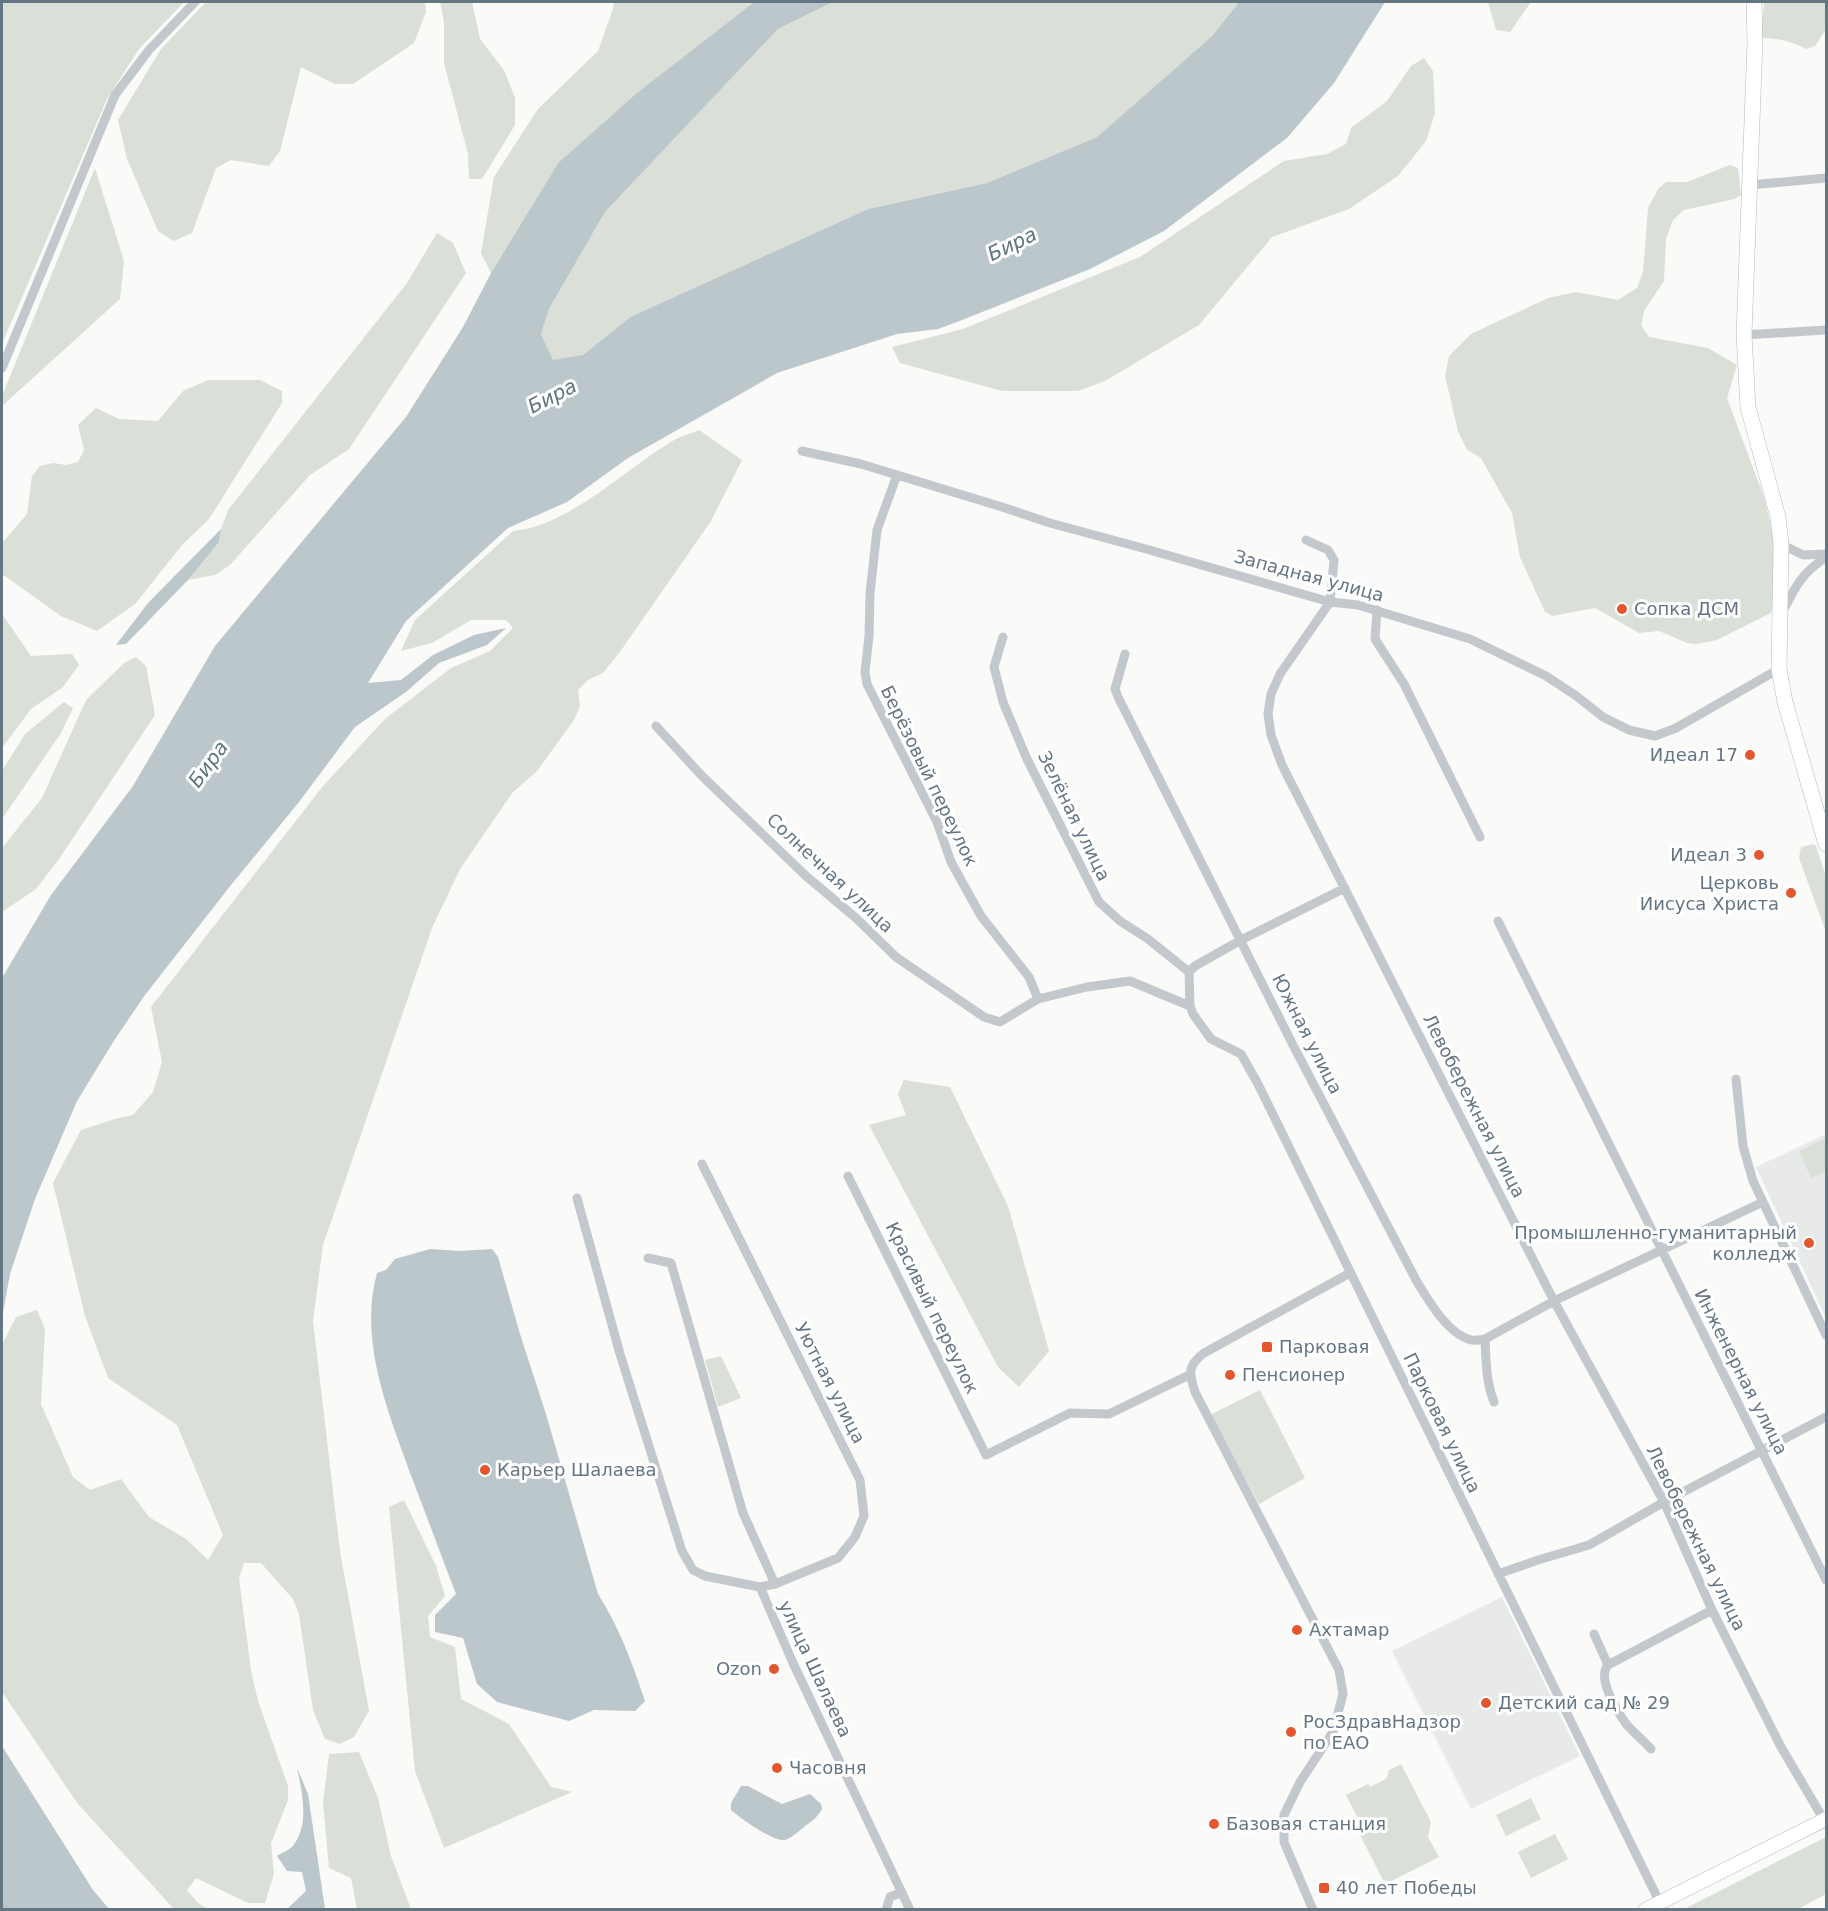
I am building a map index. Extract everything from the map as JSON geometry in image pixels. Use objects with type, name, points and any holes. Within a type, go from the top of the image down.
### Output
[{"type":"main road","points":[[1754,2],[1755,41],[1744,335],[1748,407],[1778,517],[1781,544],[1779,669],[1785,702],[1827,844]]},
{"type":"main road","points":[[1645,1910],[1825,1820]]},
{"type":"street","points":[[2,368],[115,95],[149,50],[195,2]]},
{"type":"street","points":[[1750,185],[1827,178]]},
{"type":"street","points":[[1744,335],[1827,330]]},
{"type":"street","name":"Западная улица","points":[[802,451],[861,464],[1050,523],[1330,602],[1377,610],[1470,639],[1546,676],[1603,717],[1629,730],[1655,736],[1676,728],[1779,669]]},
{"type":"street","name":"Берёзовый переулок","points":[[897,475],[877,530],[870,593],[865,672],[867,684],[937,822],[951,862],[981,916],[1029,977],[1038,999]]},
{"type":"street","name":"Левобережная улица","points":[[1306,540],[1328,550],[1334,560],[1330,602],[1280,674],[1271,694],[1268,714],[1271,735],[1282,765],[1554,1301],[1664,1502],[1712,1610],[1781,1748],[1825,1820]]},
{"type":"street","points":[[1781,544],[1803,555],[1827,555]]},
{"type":"street","points":[[1780,618],[1800,579],[1827,555]]},
{"type":"street","points":[[1377,610],[1375,639],[1404,684],[1480,837]]},
{"type":"street","name":"Зелёная улица","points":[[1003,637],[994,667],[1003,702],[1027,759],[1099,902],[1120,921],[1148,939],[1189,972]]},
{"type":"street","name":"Южная улица","points":[[1125,654],[1116,689],[1118,697],[1349,1155],[1416,1280],[1433,1307],[1463,1337],[1473,1341],[1485,1339]]},
{"type":"street","name":"Солнечная улица","points":[[656,726],[702,776],[806,876],[856,918],[896,957],[984,1017],[1000,1022],[1038,999]]},
{"type":"street","points":[[1038,999],[1087,987],[1130,981],[1190,1006],[1189,972],[1196,966],[1241,940],[1345,888]]},
{"type":"street","name":"Инженерная улица","points":[[1498,921],[1827,1580]]},
{"type":"street","name":"Парковая улица","points":[[1190,1006],[1193,1014],[1212,1039],[1241,1054],[1258,1084],[1660,1903]]},
{"type":"street","points":[[1736,1079],[1743,1146],[1753,1181],[1827,1335]]},
{"type":"street","name":"Уютная улица","points":[[702,1164],[860,1480],[864,1516],[855,1537],[838,1558],[775,1584]]},
{"type":"street","name":"Красивый переулок","points":[[848,1176],[986,1455],[1070,1413],[1109,1414],[1189,1375]]},
{"type":"street","points":[[577,1198],[620,1354],[682,1551],[693,1570],[705,1576],[760,1587]]},
{"type":"street","points":[[1494,1402],[1488,1378],[1485,1339],[1554,1301],[1763,1203]]},
{"type":"street","name":"улица Шалаева","points":[[648,1258],[670,1263],[743,1513],[775,1584],[760,1587],[793,1663],[910,1910]]},
{"type":"street","points":[[1313,1910],[1284,1842],[1284,1815],[1300,1782],[1333,1732],[1342,1694],[1339,1670],[1189,1375],[1194,1361],[1204,1353],[1350,1273]]},
{"type":"street","points":[[1498,1574],[1589,1545],[1664,1502],[1827,1417]]},
{"type":"street","points":[[1652,1749],[1628,1726],[1608,1692],[1604,1672],[1608,1665],[1712,1610]]},
{"type":"street","points":[[1594,1634],[1608,1665]]},
{"type":"street","points":[[886,1910],[890,1897],[902,1892]]},
{"type":"shaded area","points":[[2,2],[184,2],[139,49],[107,99],[2,344]]},
{"type":"shaded area","points":[[206,2],[425,2],[426,12],[414,43],[353,84],[335,84],[301,67],[280,151],[269,166],[231,160],[216,168],[192,233],[174,241],[158,231],[127,159],[118,120],[161,49]]},
{"type":"shaded area","points":[[440,2],[472,2],[480,39],[504,70],[515,98],[515,125],[482,179],[469,179],[468,154],[444,63],[444,22]]},
{"type":"shaded area","points":[[614,2],[754,2],[638,92],[558,163],[491,273],[481,253],[494,177],[538,109],[598,51]]},
{"type":"shaded area","points":[[833,2],[1239,2],[1212,36],[1097,137],[987,183],[868,209],[630,317],[583,355],[553,361],[541,334],[549,309],[605,212],[778,29]]},
{"type":"shaded area","points":[[1488,2],[1531,2],[1510,32],[1496,30]]},
{"type":"shaded area","points":[[1764,2],[1826,2],[1826,29],[1815,46],[1806,49],[1784,40],[1761,38]]},
{"type":"shaded area","points":[[1424,58],[1433,71],[1435,113],[1426,141],[1398,176],[1349,209],[1272,237],[1199,325],[1105,381],[1078,391],[1002,391],[900,363],[892,347],[963,329],[1140,257],[1284,161],[1327,154],[1346,144],[1351,128],[1387,101],[1411,66]]},
{"type":"shaded area","points":[[1730,165],[1738,168],[1741,195],[1734,199],[1684,210],[1673,220],[1666,239],[1664,281],[1644,311],[1641,325],[1649,337],[1708,348],[1737,365],[1727,398],[1765,500],[1779,563],[1771,613],[1717,640],[1697,644],[1687,643],[1659,631],[1639,633],[1595,608],[1552,616],[1545,612],[1520,557],[1512,513],[1481,458],[1467,450],[1458,431],[1445,376],[1449,356],[1471,334],[1548,298],[1576,292],[1618,300],[1637,288],[1643,272],[1648,208],[1658,189],[1666,182],[1687,182]]},
{"type":"shaded area","points":[[95,168],[124,261],[120,299],[2,406],[2,396]]},
{"type":"shaded area","points":[[437,233],[453,243],[466,273],[349,449],[310,475],[230,565],[215,575],[188,580],[219,542],[228,510],[407,283]]},
{"type":"shaded area","points":[[208,380],[260,380],[282,391],[282,403],[209,519],[182,545],[135,604],[97,631],[61,616],[2,574],[2,543],[27,514],[32,476],[40,466],[78,462],[84,450],[78,425],[96,408],[119,419],[158,421],[183,391]]},
{"type":"shaded area","points":[[699,430],[742,460],[711,521],[622,649],[603,673],[588,680],[578,690],[580,706],[574,720],[537,771],[513,792],[460,869],[432,928],[323,1245],[313,1321],[340,1551],[369,1711],[354,1737],[340,1744],[325,1739],[313,1710],[299,1614],[293,1599],[261,1563],[244,1563],[239,1578],[251,1670],[258,1701],[288,1786],[288,1800],[271,1843],[274,1874],[265,1903],[248,1903],[196,1878],[187,1890],[197,1902],[207,1909],[174,1909],[78,1804],[2,1692],[2,1345],[16,1317],[37,1310],[45,1329],[41,1404],[73,1477],[90,1490],[121,1479],[149,1517],[186,1539],[208,1560],[223,1535],[177,1425],[108,1378],[85,1316],[53,1183],[81,1130],[133,1115],[153,1092],[162,1062],[151,1007],[323,786],[385,719],[451,668],[490,651],[513,628],[506,620],[471,620],[432,643],[401,651],[415,620],[513,531],[553,520],[574,509],[669,443]]},
{"type":"shaded area","points":[[2,614],[31,656],[72,654],[79,665],[63,687],[31,709],[2,748]]},
{"type":"shaded area","points":[[136,657],[146,666],[155,715],[59,859],[36,889],[2,912],[2,848],[42,798],[86,700],[124,663]]},
{"type":"shaded area","points":[[64,702],[73,708],[61,733],[2,819],[2,771],[25,734]]},
{"type":"shaded area","points":[[1814,844],[1826,877],[1826,932],[1799,858],[1801,847]]},
{"type":"shaded area","points":[[904,1080],[950,1087],[1008,1206],[1049,1351],[1019,1387],[998,1367],[869,1125],[906,1115],[898,1094]]},
{"type":"shaded area","name":"Промышленно-гуманитарный колледж","points":[[1826,1134],[1826,1318],[1756,1167]]},
{"type":"shaded area","points":[[1826,1138],[1826,1171],[1811,1178],[1799,1151]]},
{"type":"shaded area","points":[[721,1356],[741,1398],[718,1407],[705,1360]]},
{"type":"shaded area","points":[[1260,1390],[1305,1478],[1259,1504],[1210,1415]]},
{"type":"shaded area","points":[[404,1500],[436,1566],[445,1596],[428,1616],[430,1637],[455,1647],[461,1699],[509,1724],[551,1787],[572,1792],[444,1848],[415,1771],[389,1507]]},
{"type":"shaded area","name":"Детский сад № 29","points":[[1502,1597],[1580,1756],[1471,1809],[1392,1651]]},
{"type":"shaded area","points":[[359,1752],[378,1798],[391,1856],[411,1909],[357,1909],[351,1878],[329,1868],[323,1802],[329,1754]]},
{"type":"shaded area","points":[[1401,1764],[1431,1822],[1428,1837],[1439,1857],[1389,1882],[1383,1880],[1359,1833],[1362,1826],[1346,1795],[1368,1784],[1370,1787],[1386,1779],[1389,1770]]},
{"type":"shaded area","points":[[1531,1798],[1541,1819],[1506,1836],[1496,1815]]},
{"type":"shaded area","points":[[1555,1834],[1568,1859],[1531,1878],[1518,1852]]},
{"type":"shaded area","points":[[1826,1837],[1826,1894],[1798,1909],[1686,1908]]},
{"type":"water","name":"Бира","points":[[754,2],[833,2],[778,29],[605,212],[549,309],[541,334],[553,360],[583,355],[630,317],[868,209],[987,183],[1097,137],[1212,36],[1239,2],[1385,2],[1334,83],[1287,138],[1164,231],[1090,269],[938,329],[897,334],[777,373],[628,458],[567,502],[508,528],[406,621],[368,683],[401,680],[433,655],[474,635],[506,628],[487,645],[439,663],[406,692],[355,727],[299,802],[145,995],[77,1101],[35,1199],[10,1274],[2,1318],[2,978],[51,895],[133,786],[215,646],[406,417],[463,327],[491,273],[558,163],[638,92]]},
{"type":"water","points":[[221,529],[219,542],[188,580],[126,644],[116,645],[148,603]]},
{"type":"water","name":"Карьер Шалаева","points":[[430,1249],[459,1251],[492,1249],[498,1257],[598,1594],[625,1646],[645,1701],[635,1711],[594,1710],[569,1721],[497,1702],[477,1684],[463,1638],[435,1632],[435,1615],[456,1594],[394,1429],[379,1377],[371,1325],[372,1299],[377,1273],[386,1270],[395,1259]]},
{"type":"water","points":[[2,1746],[93,1890],[109,1909],[2,1909]]},
{"type":"water","points":[[297,1768],[308,1794],[325,1909],[287,1909],[306,1891],[302,1872],[287,1871],[277,1856],[293,1846],[302,1828],[303,1808]]},
{"type":"water","points":[[741,1786],[748,1786],[782,1804],[810,1794],[821,1804],[822,1809],[815,1819],[793,1836],[780,1840],[757,1829],[731,1810],[731,1803]]},
{"type":"place","name":"Сопка ДСМ","points":[[1622,609]]},
{"type":"place","name":"Идеал 17","points":[[1750,755]]},
{"type":"place","name":"Идеал 3","points":[[1759,855]]},
{"type":"place","name":"Церковь Иисуса Христа","points":[[1791,893]]},
{"type":"place","name":"Промышленно-гуманитарный колледж","points":[[1809,1243]]},
{"type":"place","name":"Парковая","points":[[1267,1347]]},
{"type":"place","name":"Пенсионер","points":[[1230,1375]]},
{"type":"place","name":"Карьер Шалаева","points":[[485,1470]]},
{"type":"place","name":"Ахтамар","points":[[1297,1630]]},
{"type":"place","name":"Ozon","points":[[774,1669]]},
{"type":"place","name":"Детский сад № 29","points":[[1486,1703]]},
{"type":"place","name":"РосЗдравНадзор по ЕАО","points":[[1291,1732]]},
{"type":"place","name":"Часовня","points":[[777,1768]]},
{"type":"place","name":"Базовая станция","points":[[1214,1824]]},
{"type":"place","name":"40 лет Победы","points":[[1324,1888]]}]
